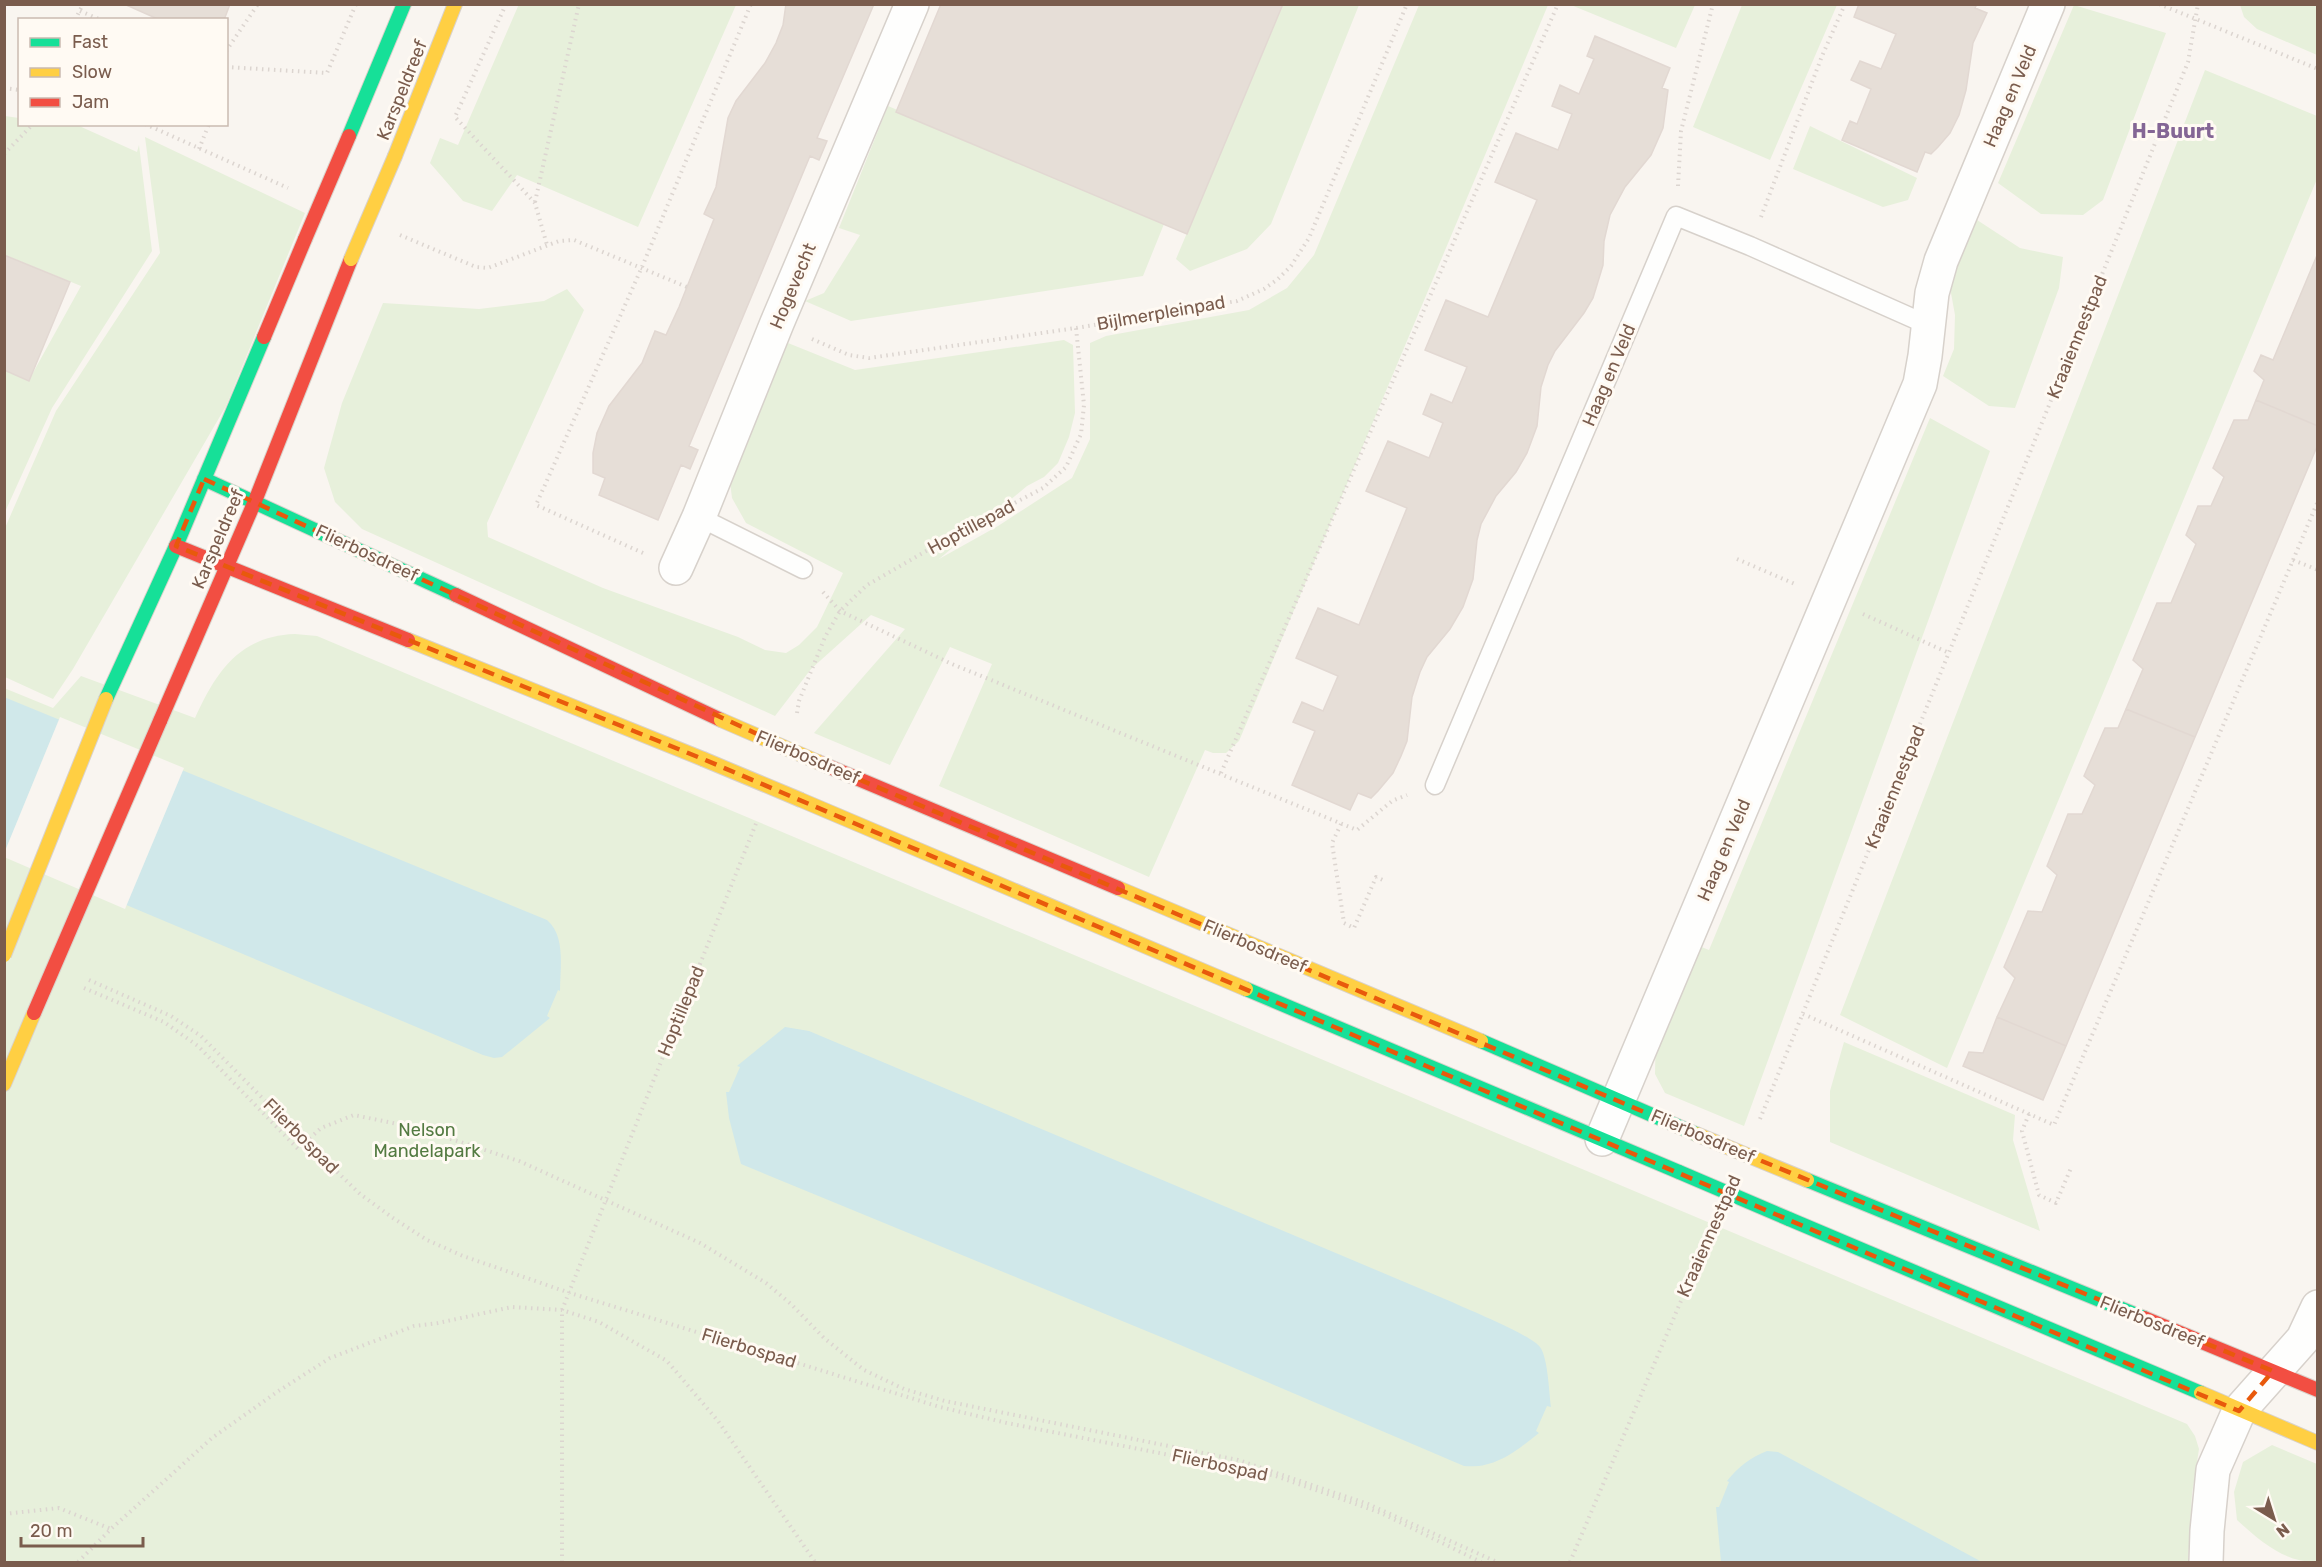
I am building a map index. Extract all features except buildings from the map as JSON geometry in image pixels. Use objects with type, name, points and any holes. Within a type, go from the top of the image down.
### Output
[{"type":"street","name":"Karspeldreef","points":[[4,955],[106,699],[176,546],[404,4]]},
{"type":"street","name":"Karspeldreef","points":[[4,1083],[255,501],[455,4]]},
{"type":"street","name":"Hogevecht","points":[[676,568],[912,4]]},
{"type":"street","name":"Haag en Veld","points":[[1602,1139],[1920,384],[1932,293],[1941,261],[2048,4]]},
{"type":"street","name":"Flierbosdreef","points":[[204,479],[721,720],[818,762],[1696,1134],[2318,1390]]},
{"type":"street","points":[[176,546],[801,800],[2318,1443]]},
{"type":"street","points":[[2206,1563],[2213,1470],[2239,1411],[2303,1339],[2318,1307]]},
{"type":"lane","points":[[1676,216],[1928,324]]},
{"type":"lane","name":"Haag en Veld","points":[[1435,785],[1676,216]]},
{"type":"lane","points":[[699,517],[803,569]]},
{"type":"path","points":[[76,18],[83,4]]},
{"type":"path","points":[[228,48],[258,4]]},
{"type":"path","points":[[228,67],[327,73],[356,4]]},
{"type":"path","points":[[506,4],[455,117],[535,203],[547,245]]},
{"type":"path","points":[[535,203],[579,4]]},
{"type":"path","points":[[676,568],[536,505],[642,267],[751,4]]},
{"type":"path","name":"Bijlmerpleinpad","points":[[777,323],[849,355],[870,358],[1076,328],[1237,301],[1264,289],[1292,266],[1309,238],[1407,4]]},
{"type":"path","points":[[1221,773],[1558,4]]},
{"type":"path","points":[[1676,216],[1681,131],[1713,4]]},
{"type":"path","points":[[1750,246],[1822,56],[1845,4]]},
{"type":"path","points":[[2159,4],[2318,69]]},
{"type":"path","name":"Kraaiennestpad","points":[[1757,1127],[2188,62],[2198,4]]},
{"type":"path","points":[[80,11],[96,18]]},
{"type":"path","points":[[4,154],[31,126]]},
{"type":"path","points":[[149,126],[288,188]]},
{"type":"path","points":[[199,149],[208,126]]},
{"type":"path","points":[[407,238],[476,267],[488,268],[559,241],[574,240],[687,287]]},
{"type":"path","name":"Hoptillepad","points":[[799,701],[825,637],[840,611],[867,585],[1043,488],[1066,467],[1081,434],[1084,405],[1076,328]]},
{"type":"path","points":[[1803,1014],[2054,1125],[2317,504]]},
{"type":"path","points":[[2293,560],[2318,570]]},
{"type":"path","points":[[803,569],[840,611],[952,664],[1357,830],[1392,801],[1435,785]]},
{"type":"path","name":"Hoptillepad","points":[[562,1310],[758,819]]},
{"type":"path","points":[[1341,824],[1332,843],[1344,923],[1354,928],[1376,877],[1385,880]]},
{"type":"path","name":"Flierbospad","points":[[95,982],[171,1016],[201,1035],[360,1194],[427,1240],[463,1256],[570,1293],[939,1407],[1007,1423],[1276,1476],[1382,1513],[1481,1563]]},
{"type":"path","points":[[78,985],[164,1022],[198,1046],[298,1149],[321,1128],[354,1114],[385,1120],[519,1161],[700,1243],[766,1283],[791,1304],[824,1338],[864,1370],[904,1389],[945,1401],[1238,1460],[1368,1504],[1497,1563]]},
{"type":"path","points":[[2029,1114],[2022,1131],[2038,1195],[2056,1203],[2072,1168]]},
{"type":"path","name":"Kraaiennestpad","points":[[1570,1563],[1715,1221]]},
{"type":"path","points":[[78,1563],[111,1529],[212,1438],[276,1392],[330,1358],[414,1326],[512,1307],[562,1310],[599,1322],[667,1361],[718,1421],[815,1563]]},
{"type":"path","points":[[562,1310],[562,1563]]},
{"type":"path","points":[[4,1514],[59,1508],[111,1529]]},
{"type":"highlighted area","points":[[204,479],[818,762],[1696,1134],[2273,1371],[2239,1411],[703,759],[176,546]]},
{"type":"green space","points":[[519,4],[736,5],[638,227],[517,175],[492,211],[463,201],[430,163],[440,138],[458,145]]},
{"type":"green space","points":[[1695,4],[1676,48],[1571,5]]},
{"type":"green space","points":[[1283,5],[1359,5],[1271,224],[1247,249],[1190,271],[1176,259]]},
{"type":"green space","points":[[1419,5],[1548,5],[1239,741],[1226,753],[1213,753],[1205,750],[1149,877],[939,786],[992,664],[950,647],[890,765],[814,733],[905,629],[871,615],[811,669],[775,716],[362,529],[335,502],[324,468],[342,403],[383,303],[479,309],[544,301],[567,289],[584,310],[487,523],[488,537],[603,588],[738,637],[765,650],[786,653],[799,645],[817,627],[843,573],[746,523],[732,498],[730,482],[788,343],[855,370],[1064,340],[1073,345],[1075,413],[1069,437],[1058,463],[1044,477],[1027,486],[939,559],[998,526],[1072,478],[1090,439],[1090,343],[1106,336],[1249,310],[1287,288],[1314,255]]},
{"type":"green space","points":[[1742,5],[1837,5],[1770,160],[1693,127]]},
{"type":"green space","points":[[2074,5],[2166,33],[2103,200],[2083,215],[2041,214],[1998,183]]},
{"type":"green space","points":[[2240,5],[2317,5],[2317,55],[2257,29],[2244,17]]},
{"type":"green space","points":[[2205,70],[2317,116],[2317,179],[1947,1068],[1840,1015]]},
{"type":"green space","points":[[888,106],[1164,224],[1143,276],[851,321],[805,301],[824,293],[860,235],[839,228]]},
{"type":"green space","points":[[5,116],[18,118],[18,126],[79,126],[137,152],[139,145],[152,251],[52,408],[5,512],[5,370],[29,380],[81,286],[5,255]]},
{"type":"green space","points":[[1810,126],[1917,178],[1908,200],[1883,207],[1793,169]]},
{"type":"green space","points":[[145,137],[305,213],[226,406],[73,669],[53,699],[5,677],[5,528],[56,411],[160,253]]},
{"type":"green space","points":[[1974,218],[2020,248],[2063,257],[2059,288],[2015,408],[1989,406],[1943,376],[1954,349],[1955,315],[1949,282]]},
{"type":"green space","points":[[1930,418],[1990,451],[1744,1126],[1665,1093],[1655,1074],[1656,1023],[1679,938],[1709,950]]},
{"type":"green space","name":"Nelson Mandelapark","points":[[295,634],[317,636],[2187,1424],[2195,1436],[2199,1449],[2192,1494],[2188,1562],[5,1562],[4,688],[53,708],[81,676],[195,718],[221,672],[244,649],[275,636]]},
{"type":"green space","points":[[1844,1042],[2015,1115],[2013,1140],[2040,1231],[1830,1142],[1830,1091]]},
{"type":"green space","points":[[2272,1445],[2317,1464],[2317,1562],[2294,1559],[2284,1555],[2264,1543],[2237,1520],[2234,1492],[2243,1462]]},
{"type":"water","points":[[4,697],[547,920],[557,935],[561,953],[560,991],[558,990],[547,1016],[550,1018],[502,1057],[494,1058],[483,1055],[5,854]]},
{"type":"water","points":[[785,1027],[809,1031],[1452,1302],[1525,1336],[1543,1352],[1548,1376],[1551,1407],[1547,1406],[1536,1431],[1539,1433],[1495,1462],[1486,1465],[1464,1466],[1178,1344],[741,1164],[729,1118],[726,1092],[729,1092],[740,1067],[737,1066]]},
{"type":"water","points":[[1767,1451],[1778,1452],[1982,1562],[1721,1562],[1716,1507],[1719,1507],[1729,1482],[1727,1481],[1731,1476],[1750,1459]]},
{"type":"pier","points":[[60,717],[184,768],[125,909],[4,857]]},
{"type":"traffic: fast","points":[[349,136],[404,4]]},
{"type":"traffic: fast","points":[[106,699],[176,546],[264,337]]},
{"type":"traffic: fast","points":[[204,479],[456,595]]},
{"type":"traffic: fast","points":[[1246,989],[1679,1172]]},
{"type":"traffic: fast","points":[[1481,1041],[1696,1134]]},
{"type":"traffic: fast","points":[[1679,1172],[1789,1219]]},
{"type":"traffic: fast","points":[[1807,1180],[2144,1318]]},
{"type":"traffic: fast","points":[[1789,1219],[2201,1393]]},
{"type":"traffic: slow","points":[[395,156],[455,4]]},
{"type":"traffic: slow","points":[[351,259],[395,156]]},
{"type":"traffic: slow","points":[[408,640],[703,759]]},
{"type":"traffic: slow","points":[[4,955],[106,699]]},
{"type":"traffic: slow","points":[[721,720],[818,762]]},
{"type":"traffic: slow","points":[[703,759],[801,800]]},
{"type":"traffic: slow","points":[[801,800],[1246,989]]},
{"type":"traffic: slow","points":[[1118,888],[1481,1041]]},
{"type":"traffic: slow","points":[[4,1084],[34,1013]]},
{"type":"traffic: slow","points":[[1696,1134],[1807,1180]]},
{"type":"traffic: slow","points":[[2201,1393],[2318,1443]]},
{"type":"traffic: jam","points":[[305,239],[349,136]]},
{"type":"traffic: jam","points":[[264,337],[305,239]]},
{"type":"traffic: jam","points":[[160,721],[255,501],[351,259]]},
{"type":"traffic: jam","points":[[176,546],[408,640]]},
{"type":"traffic: jam","points":[[456,595],[721,720]]},
{"type":"traffic: jam","points":[[34,1013],[160,721]]},
{"type":"traffic: jam","points":[[818,762],[1118,888]]},
{"type":"traffic: jam","points":[[2144,1318],[2318,1390]]},
{"type":"district","name":"H-Buurt","points":[[2173,131]]}]
